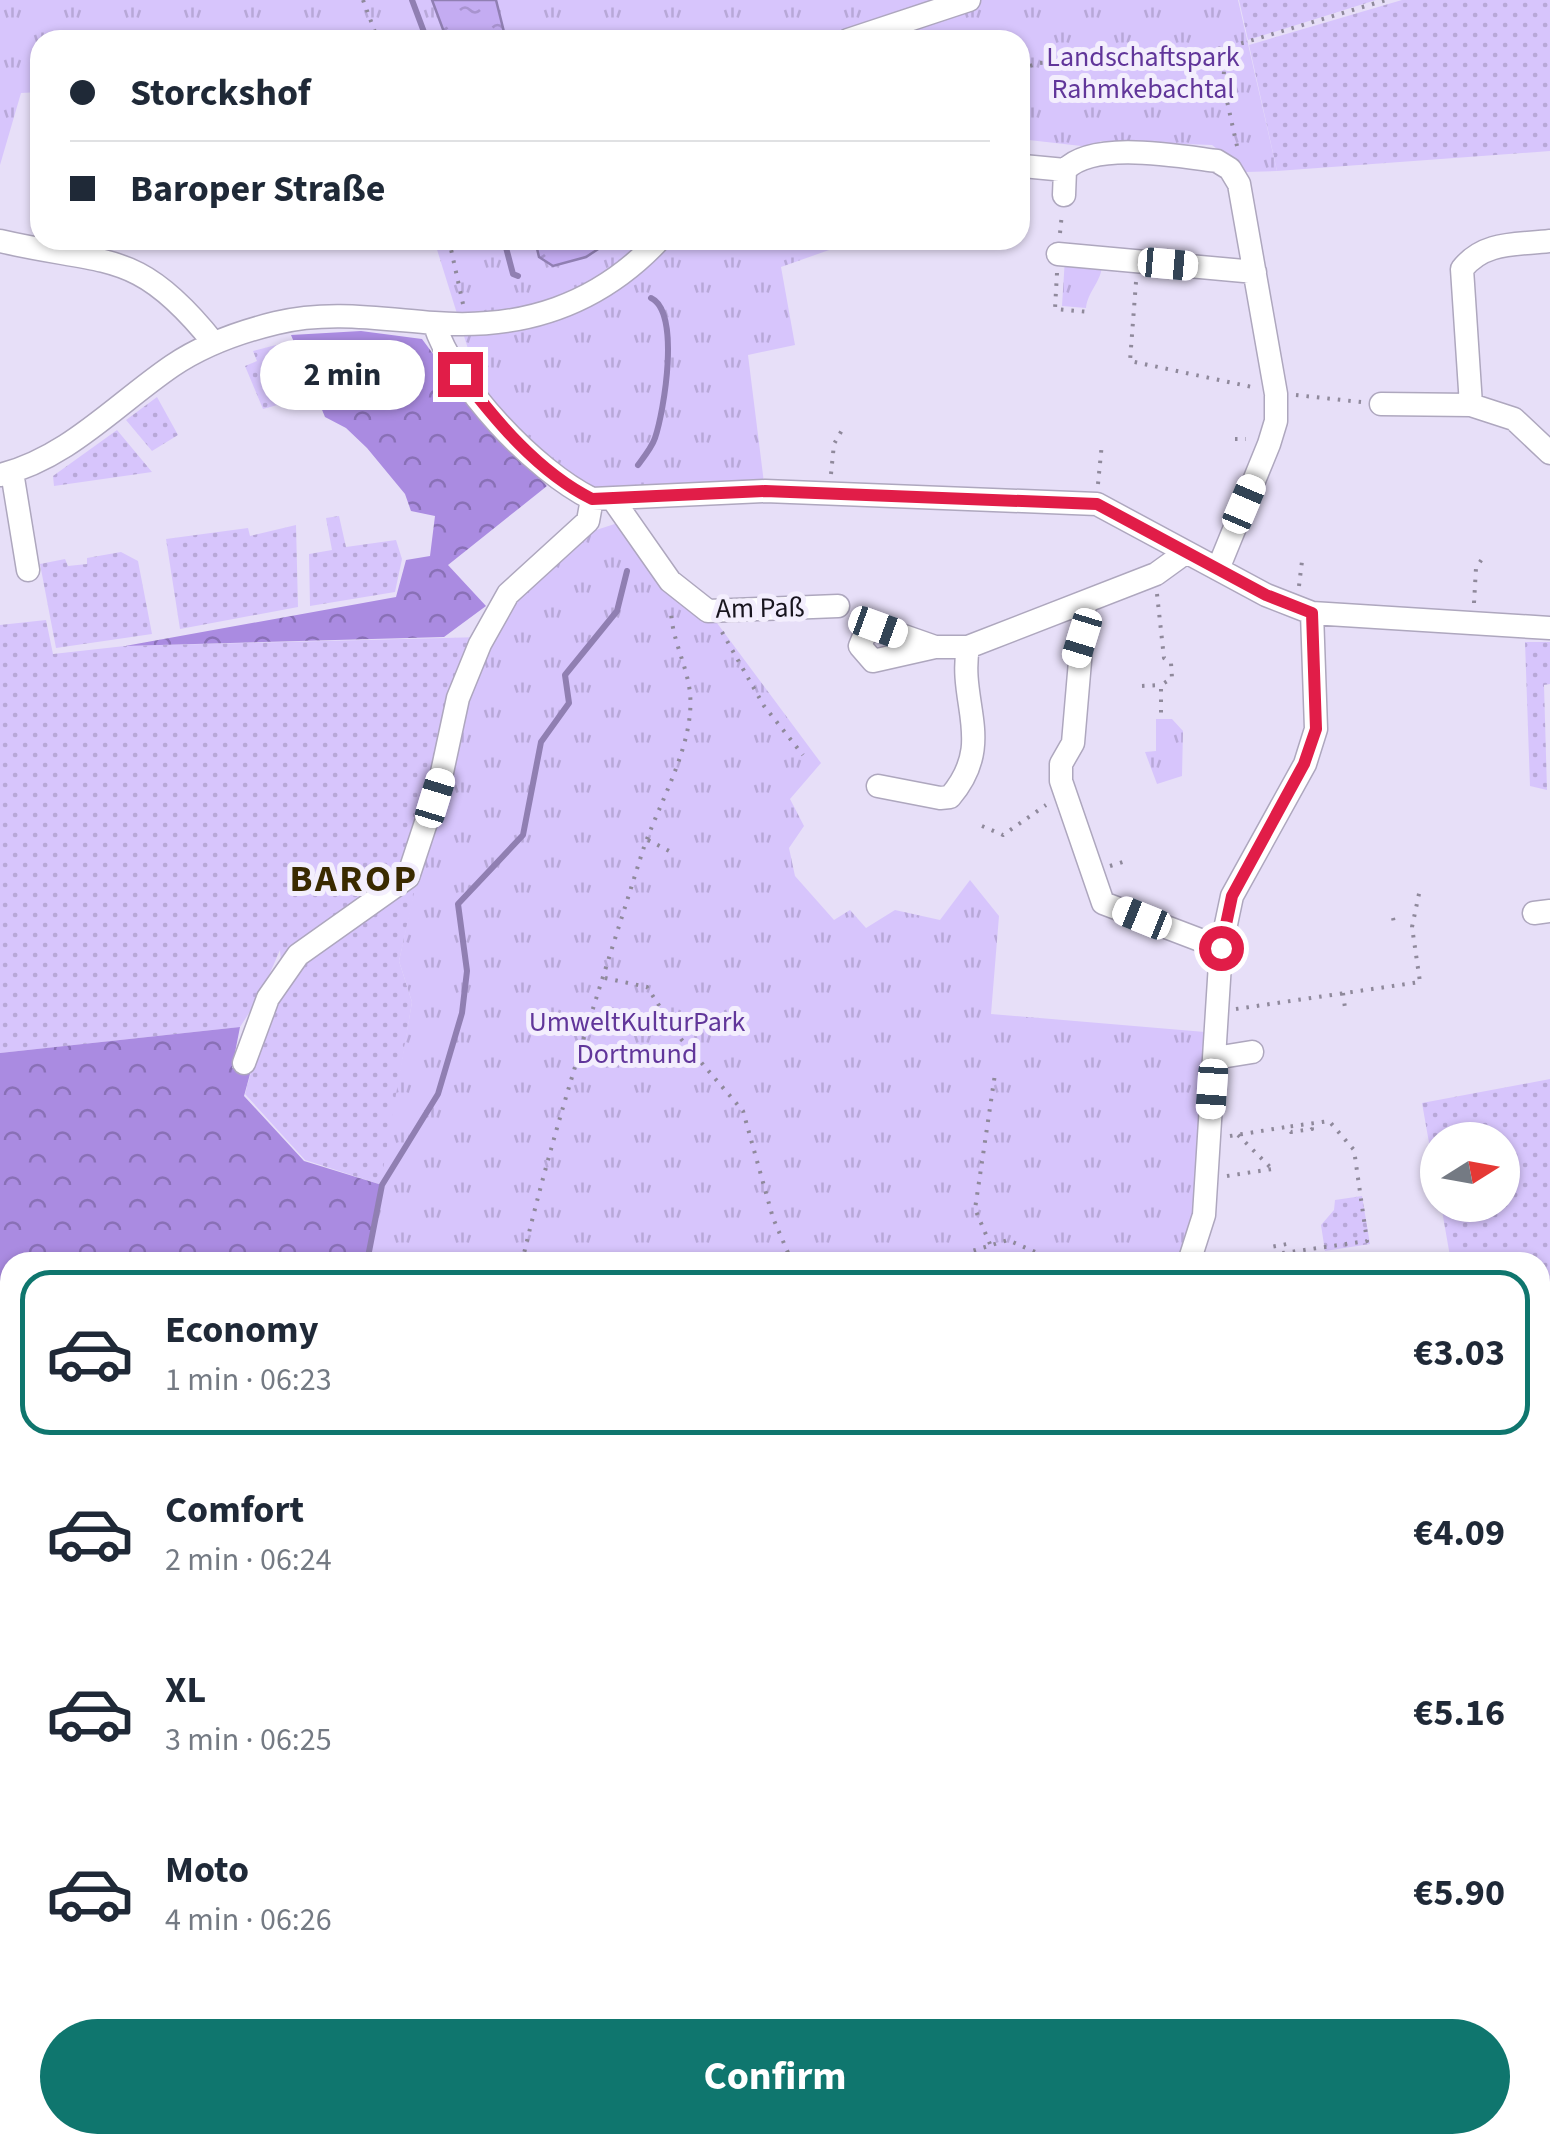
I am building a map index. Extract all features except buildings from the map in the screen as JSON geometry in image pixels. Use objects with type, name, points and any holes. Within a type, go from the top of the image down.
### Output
[{"type":"street","points":[[878,30],[970,0]]},
{"type":"street","points":[[1064,195],[1065,170],[1075,159],[1109,152],[1217,161],[1235,175],[1276,394],[1276,421],[1218,568]]},
{"type":"street","points":[[1030,167],[1065,170]]},
{"type":"street","points":[[0,241],[30,247]]},
{"type":"street","points":[[1471,406],[1462,270],[1476,252],[1488,247],[1550,242]]},
{"type":"street","points":[[48,250],[122,264],[161,285],[213,342]]},
{"type":"street","points":[[28,570],[6,474],[56,452],[173,365],[213,342],[306,318],[359,316],[466,325],[526,320],[569,306],[609,284],[648,250]]},
{"type":"street","points":[[1058,254],[1255,272]]},
{"type":"street","points":[[434,323],[440,342],[476,394],[539,463],[568,487],[603,500],[765,491],[1097,504],[1185,552],[1312,613],[1550,628]]},
{"type":"street","points":[[1382,404],[1471,406],[1514,419],[1550,453]]},
{"type":"street","points":[[244,1062],[268,998],[290,964],[408,877],[442,777],[458,698],[480,644],[508,594],[588,521],[603,500]]},
{"type":"street","name":"Am Paß","points":[[603,500],[676,588],[708,611],[838,606]]},
{"type":"street","points":[[0,548],[24,544]]},
{"type":"street","points":[[936,647],[968,647],[1085,603],[1156,574],[1185,552]]},
{"type":"street","points":[[1085,603],[1073,743],[1061,764],[1060,780],[1103,903],[1221,948]]},
{"type":"street","points":[[1192,1252],[1204,1215],[1221,948],[1232,896],[1304,764],[1316,729],[1312,613]]},
{"type":"street","points":[[878,786],[940,798],[950,797],[959,786],[974,748],[968,647]]},
{"type":"street","points":[[1215,1058],[1252,1052]]},
{"type":"path","points":[[363,0],[374,30]]},
{"type":"path","points":[[1030,66],[1226,48],[1386,0]]},
{"type":"path","points":[[1226,48],[1222,83],[1238,151]]},
{"type":"path","points":[[451,250],[466,325]]},
{"type":"path","points":[[1058,254],[1054,309],[1088,312]]},
{"type":"path","points":[[1138,262],[1130,360],[1276,394],[1382,404]]},
{"type":"path","points":[[1046,304],[1055,304]]},
{"type":"path","points":[[832,466],[834,444],[842,430]]},
{"type":"path","points":[[1097,504],[1102,443]]},
{"type":"path","points":[[1474,623],[1476,568],[1482,560]]},
{"type":"path","points":[[1142,686],[1172,678],[1171,664],[1164,658],[1156,574]]},
{"type":"path","points":[[525,1252],[559,1121],[647,840],[686,734],[690,693],[672,634],[676,588]]},
{"type":"path","points":[[708,611],[764,706],[803,755]]},
{"type":"path","points":[[1161,684],[1161,719]]},
{"type":"path","points":[[982,826],[1002,835],[1057,798]]},
{"type":"path","points":[[647,840],[675,854]]},
{"type":"path","points":[[1217,1012],[1420,982],[1412,927],[1420,889]]},
{"type":"path","points":[[1393,918],[1395,927]]},
{"type":"path","points":[[605,978],[647,987],[682,1038],[743,1111],[773,1218],[788,1252]]},
{"type":"path","points":[[1343,993],[1345,1008]]},
{"type":"path","points":[[990,1244],[975,1209],[995,1074]]},
{"type":"path","points":[[1210,1138],[1328,1120],[1354,1150],[1366,1241],[1292,1252]]},
{"type":"path","points":[[1286,1127],[1287,1133],[1298,1133],[1312,1129],[1311,1123]]},
{"type":"path","points":[[1227,1176],[1274,1170],[1238,1134]]},
{"type":"path","points":[[975,1252],[1008,1240],[1035,1252]]},
{"type":"path","points":[[1272,1252],[1271,1247],[1287,1244]]},
{"type":"green space","name":"Landschaftspark Rahmkebachtal","points":[[0,0],[1238,0],[1277,171],[1246,172],[1212,145],[1100,141],[1099,148],[1030,140],[1030,30],[30,30],[30,93],[21,93],[0,165]]},
{"type":"green space","points":[[1239,0],[1376,0],[1248,40]]},
{"type":"green space","points":[[1402,0],[1550,0],[1550,151],[1277,171],[1249,45]]},
{"type":"green space","points":[[437,250],[829,250],[781,267],[795,345],[748,355],[765,491],[592,499],[526,442],[479,384]]},
{"type":"green space","points":[[1065,258],[1102,262],[1086,308],[1062,306]]},
{"type":"green space","points":[[361,331],[422,339],[474,409],[547,486],[448,565],[486,606],[444,637],[125,646],[396,597],[406,560],[430,556],[435,516],[411,511],[405,494],[367,448],[346,428],[325,417],[291,335]]},
{"type":"green space","points":[[276,345],[299,399],[263,409],[245,366],[257,361],[253,351]]},
{"type":"green space","points":[[157,397],[178,435],[152,451],[126,420]]},
{"type":"green space","points":[[117,430],[152,472],[54,486],[53,476]]},
{"type":"green space","points":[[339,516],[346,547],[396,540],[402,559],[395,592],[310,606],[309,554],[332,550],[326,518]]},
{"type":"green space","name":"UmweltKulturPark Dortmund","points":[[624,521],[676,588],[717,623],[821,763],[790,799],[804,826],[789,848],[795,876],[834,920],[850,910],[866,928],[895,910],[940,920],[970,880],[999,916],[991,1014],[1205,1032],[1195,1218],[1183,1252],[369,1252],[412,1002],[399,961],[441,777],[494,619],[593,531]]},
{"type":"green space","points":[[296,525],[298,607],[180,629],[166,539],[248,528],[250,536]]},
{"type":"green space","points":[[121,552],[138,561],[152,634],[56,648],[40,564],[65,559],[68,566],[87,564],[87,558]]},
{"type":"green space","points":[[46,620],[53,654],[125,646],[483,637],[441,777],[399,961],[412,1002],[382,1185],[305,1160],[245,1094],[281,962],[280,950],[260,996],[240,1027],[0,1053],[0,625]]},
{"type":"green space","points":[[1525,642],[1550,642],[1550,684],[1544,685],[1547,790],[1530,786]]},
{"type":"green space","points":[[1156,719],[1172,719],[1183,731],[1182,776],[1157,784],[1145,752],[1156,751]]},
{"type":"green space","points":[[240,1027],[232,1068],[250,1074],[244,1096],[304,1161],[382,1185],[369,1252],[0,1252],[0,1053]]},
{"type":"green space","points":[[1550,1079],[1550,1252],[1449,1252],[1444,1222],[1520,1222],[1520,1122],[1425,1122],[1422,1103]]},
{"type":"green space","points":[[1362,1196],[1370,1244],[1325,1251],[1321,1225],[1334,1210],[1335,1200]]},
{"type":"water","points":[[432,0],[496,0],[504,30],[443,30]]},
{"type":"water","points":[[537,250],[597,250],[553,266],[539,257]]},
{"type":"waterway","points":[[412,0],[423,30]]},
{"type":"waterway","points":[[507,250],[513,274],[518,276]]},
{"type":"waterway","points":[[638,465],[655,438],[668,363],[666,322],[651,298]]},
{"type":"waterway","points":[[369,1252],[382,1185],[438,1094],[462,1013],[467,971],[458,904],[523,835],[541,742],[569,703],[565,675],[617,611],[627,571]]},
{"type":"district","name":"BAROP","points":[[354,878]]},
{"type":"route","points":[[460,374],[539,463],[568,487],[592,499],[614,502],[765,491],[1097,504],[1266,595],[1312,613],[1316,729],[1304,764],[1232,896],[1221,948]]}]
